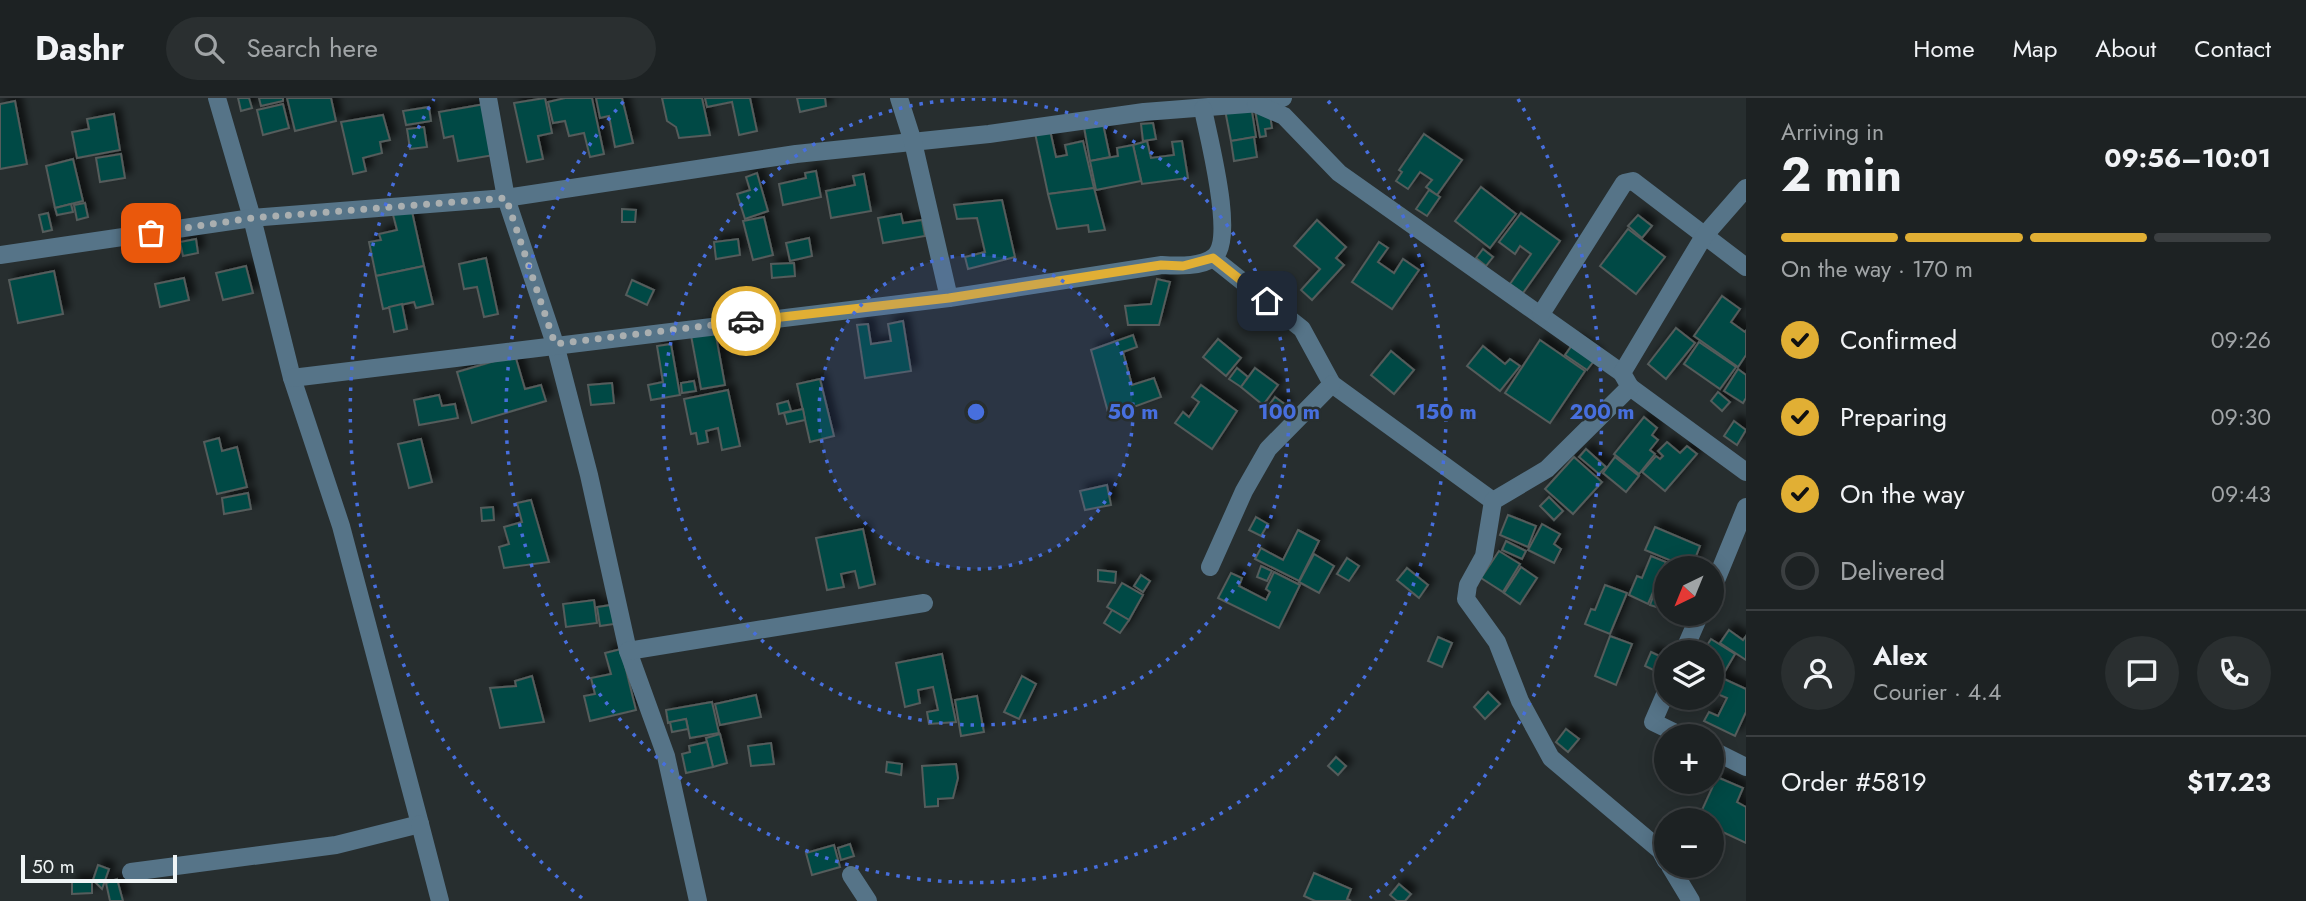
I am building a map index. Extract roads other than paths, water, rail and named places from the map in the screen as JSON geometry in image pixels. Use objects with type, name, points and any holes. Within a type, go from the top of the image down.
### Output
[{"type":"street","points":[[217,98],[252,218],[292,378],[341,526],[440,901]]},
{"type":"street","points":[[488,98],[506,198],[555,344],[589,475],[628,651],[666,757],[698,901]]},
{"type":"street","points":[[899,98],[913,142],[949,298]]},
{"type":"street","points":[[0,255],[252,218],[506,198],[796,154],[1131,114],[1203,109],[1243,100],[1283,98]]},
{"type":"street","points":[[1243,100],[1267,107],[1284,116],[1339,173],[1541,314],[1746,472]]},
{"type":"street","points":[[292,378],[949,298],[1161,265],[1183,266],[1213,258],[1222,248],[1224,226],[1203,109]]},
{"type":"street","points":[[1541,314],[1624,183],[1633,181],[1746,268]]},
{"type":"street","points":[[1493,501],[1547,469],[1626,380],[1704,236],[1746,188]]},
{"type":"street","points":[[1213,258],[1302,329],[1332,384],[1493,501]]},
{"type":"street","points":[[1210,567],[1244,491],[1268,449],[1332,384]]},
{"type":"street","points":[[1493,501],[1484,556],[1468,585],[1466,599],[1497,642],[1520,701],[1551,758],[1654,845]]},
{"type":"street","points":[[1724,561],[1746,507]]},
{"type":"street","points":[[628,651],[924,603]]},
{"type":"street","points":[[1657,724],[1653,722],[1658,710]]},
{"type":"street","points":[[1724,756],[1746,767]]},
{"type":"street","points":[[131,872],[336,845],[420,824]]},
{"type":"street","points":[[851,875],[868,901]]},
{"type":"street","points":[[1677,878],[1691,901]]}]
